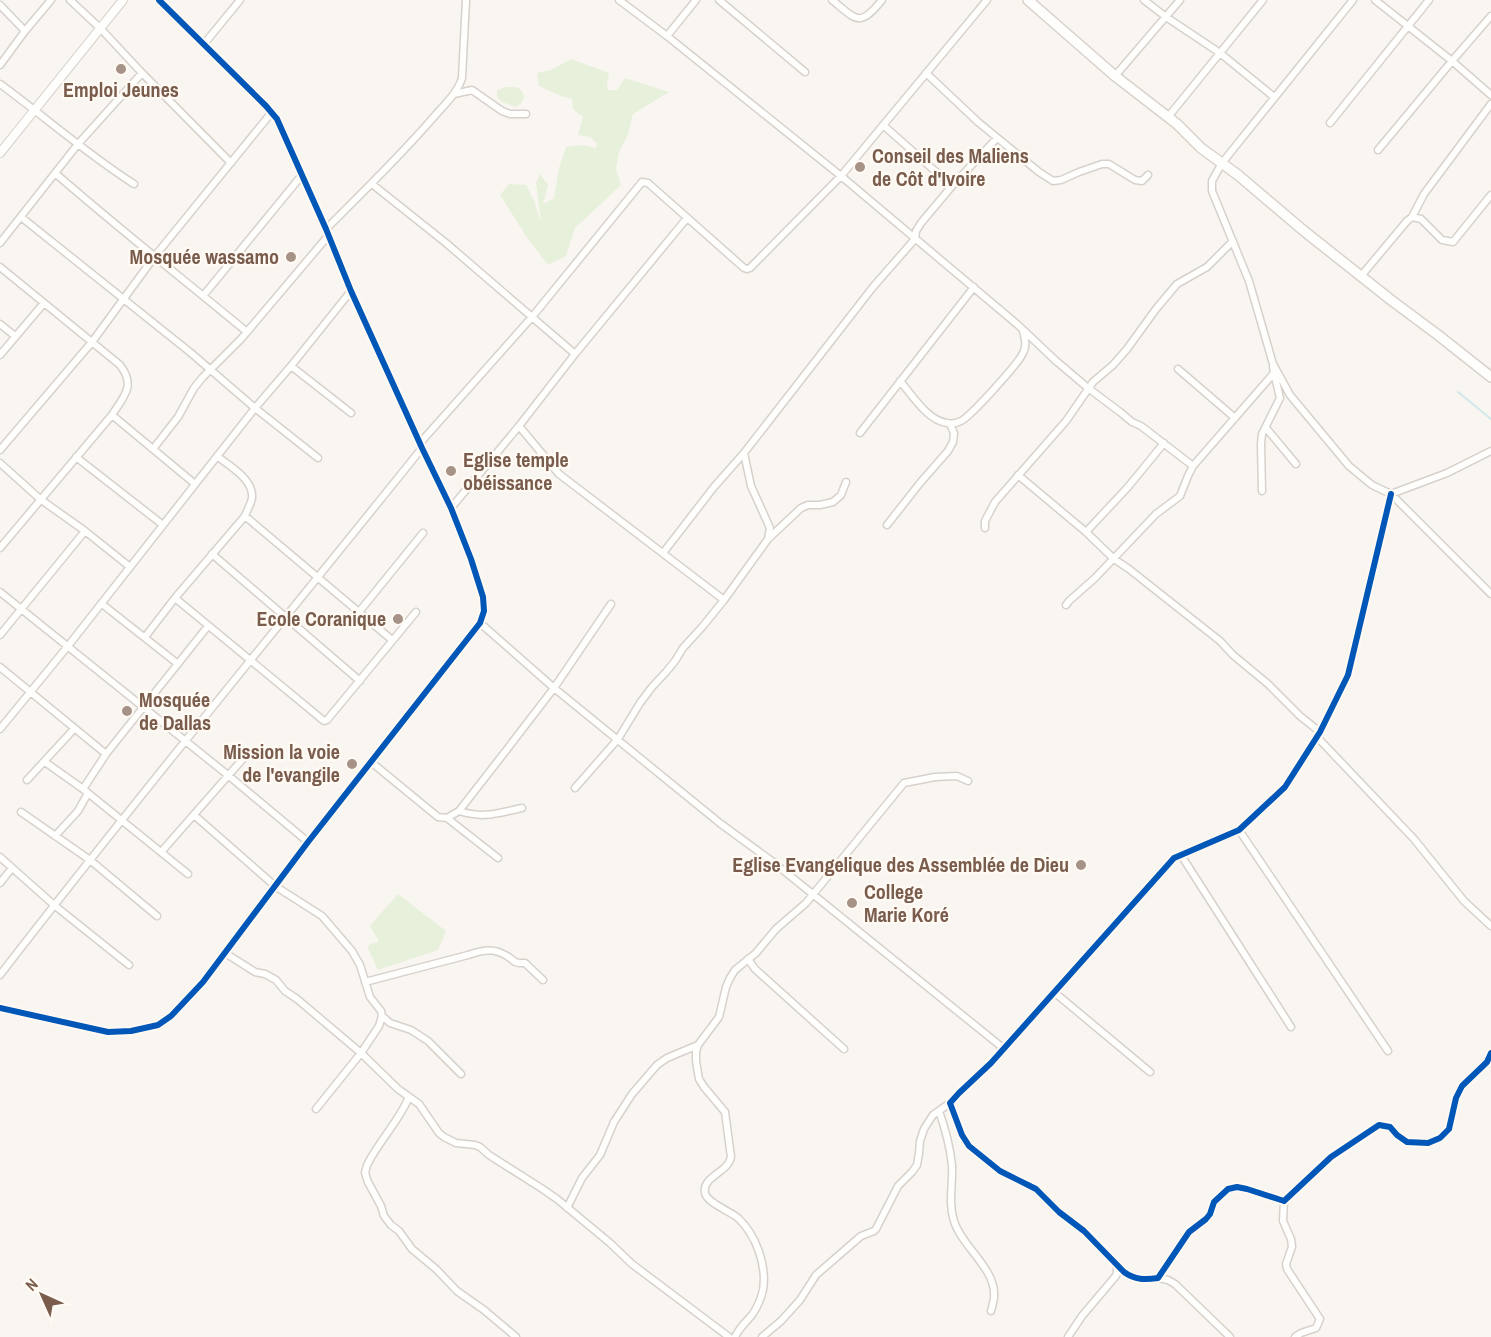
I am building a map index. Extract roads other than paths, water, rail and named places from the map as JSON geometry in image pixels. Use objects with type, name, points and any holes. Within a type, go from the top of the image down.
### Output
[{"type":"main road","points":[[1028,0],[1202,148],[1491,377]]},
{"type":"street","points":[[0,65],[51,0]]},
{"type":"street","points":[[70,0],[231,163]]},
{"type":"street","points":[[0,153],[123,0]]},
{"type":"street","points":[[0,1008],[108,1032],[131,1031],[158,1025],[171,1016],[203,982],[274,886],[480,623],[484,611],[483,597],[471,559],[451,508],[351,291],[279,123],[272,112],[159,0]]},
{"type":"street","points":[[204,44],[240,0]]},
{"type":"street","points":[[153,449],[178,417],[194,388],[203,377],[247,332],[327,232],[454,94],[462,78],[466,0]]},
{"type":"street","points":[[619,0],[841,176],[1088,388],[1193,466]]},
{"type":"street","points":[[667,36],[696,0]]},
{"type":"street","points":[[719,0],[805,72]]},
{"type":"street","points":[[832,0],[856,19],[862,19],[868,15],[882,0]]},
{"type":"street","points":[[0,975],[54,904],[286,618],[421,446],[532,317],[642,182],[648,183],[747,269],[750,268],[841,176],[987,0]]},
{"type":"street","points":[[1144,0],[1220,53],[1274,97]]},
{"type":"street","points":[[1116,76],[1180,0]]},
{"type":"street","points":[[1168,117],[1263,0]]},
{"type":"street","points":[[1262,490],[1262,434],[1280,398],[1273,363],[1249,281],[1212,191],[1212,181],[1222,163],[1353,0]]},
{"type":"street","points":[[1375,0],[1491,95]]},
{"type":"street","points":[[1330,123],[1430,0]]},
{"type":"street","points":[[0,5],[25,31]]},
{"type":"street","points":[[1378,150],[1491,16]]},
{"type":"street","points":[[0,243],[78,144],[142,73]]},
{"type":"street","points":[[926,74],[978,122],[1053,181],[1102,164],[1109,164],[1135,180],[1142,181],[1148,175]]},
{"type":"street","points":[[0,84],[108,167],[134,184]]},
{"type":"street","points":[[454,94],[472,90],[502,111],[510,114],[526,114]]},
{"type":"street","points":[[1361,276],[1412,217],[1424,194],[1491,104]]},
{"type":"street","points":[[0,450],[92,342],[122,298],[272,112]]},
{"type":"street","points":[[883,125],[952,186]]},
{"type":"street","points":[[663,553],[873,287],[915,239],[916,231],[921,223],[997,138]]},
{"type":"street","points":[[55,173],[104,216],[247,332]]},
{"type":"street","points":[[203,296],[302,175]]},
{"type":"street","points":[[372,184],[446,243],[575,354]]},
{"type":"street","points":[[1412,217],[1421,219],[1442,240],[1453,242],[1491,195]]},
{"type":"street","points":[[21,217],[318,458]]},
{"type":"street","points":[[451,508],[687,218]]},
{"type":"street","points":[[985,528],[985,521],[995,502],[1066,422],[1088,388],[1113,365],[1177,284],[1207,267],[1233,241]]},
{"type":"street","points":[[0,267],[120,365],[128,382],[125,394],[112,414],[0,548]]},
{"type":"street","points":[[860,433],[974,288]]},
{"type":"street","points":[[0,729],[351,291]]},
{"type":"street","points":[[0,355],[44,303]]},
{"type":"street","points":[[0,324],[15,336]]},
{"type":"street","points":[[900,381],[936,420],[950,424],[961,421],[974,410],[1023,355],[1026,343],[1023,330]]},
{"type":"street","points":[[1273,363],[1290,395],[1349,466],[1372,485],[1391,494],[1491,594]]},
{"type":"street","points":[[291,366],[351,413]]},
{"type":"street","points":[[1178,369],[1235,418]]},
{"type":"street","points":[[1066,605],[1156,514],[1180,496],[1193,466],[1274,373]]},
{"type":"street","points":[[112,414],[195,484]]},
{"type":"street","points":[[887,525],[948,451],[953,442],[954,433],[950,424]]},
{"type":"street","points":[[519,426],[559,474],[724,600]]},
{"type":"street","points":[[1266,428],[1296,464]]},
{"type":"street","points":[[1086,532],[1128,487],[1164,443]]},
{"type":"street","points":[[1391,494],[1447,473],[1491,451]]},
{"type":"street","points":[[744,453],[752,486],[770,528],[768,539]]},
{"type":"street","points":[[145,637],[244,516],[250,504],[252,495],[244,478],[217,456]]},
{"type":"street","points":[[76,457],[163,525]]},
{"type":"street","points":[[0,463],[40,500],[85,531],[130,567]]},
{"type":"street","points":[[1018,475],[1086,532],[1114,559],[1220,641],[1268,684],[1414,839],[1464,901],[1491,926]]},
{"type":"street","points":[[575,788],[618,738],[652,687],[724,600],[768,539],[801,508],[832,502],[841,495],[846,482]]},
{"type":"street","points":[[762,1337],[800,1300],[816,1275],[861,1236],[876,1229],[898,1186],[916,1165],[924,1129],[933,1115],[950,1103],[991,1062],[1174,858],[1239,830],[1285,787],[1318,735],[1348,675],[1391,494]]},
{"type":"street","points":[[244,516],[392,640]]},
{"type":"street","points":[[0,635],[85,531]]},
{"type":"street","points":[[358,612],[423,533]]},
{"type":"street","points":[[212,554],[360,681]]},
{"type":"street","points":[[0,592],[308,842]]},
{"type":"street","points":[[175,598],[324,721],[416,612]]},
{"type":"street","points":[[102,604],[178,664]]},
{"type":"street","points":[[447,818],[459,810],[554,688],[611,604]]},
{"type":"street","points":[[480,623],[554,688],[1004,1048]]},
{"type":"street","points":[[55,836],[78,811],[106,754],[208,626]]},
{"type":"street","points":[[0,667],[106,754]]},
{"type":"street","points":[[27,780],[75,729]]},
{"type":"street","points":[[162,851],[248,753]]},
{"type":"street","points":[[45,762],[86,791],[188,874]]},
{"type":"street","points":[[371,762],[438,817],[447,818],[498,858]]},
{"type":"street","points":[[735,1337],[759,1302],[763,1291],[764,1274],[760,1256],[751,1235],[737,1217],[713,1203],[705,1193],[708,1183],[729,1164],[730,1157],[725,1112],[699,1079],[696,1061],[698,1045],[719,1017],[726,987],[735,970],[806,903],[904,783],[935,777],[957,776],[968,781]]},
{"type":"street","points":[[459,810],[483,816],[522,808]]},
{"type":"street","points":[[21,812],[90,861],[157,916]]},
{"type":"street","points":[[194,815],[274,886],[322,916],[346,942],[357,959],[370,997],[381,1011],[379,1026],[361,1053],[316,1109]]},
{"type":"street","points":[[1239,830],[1388,1051]]},
{"type":"street","points":[[1181,855],[1292,1027]]},
{"type":"street","points":[[0,857],[129,965]]},
{"type":"street","points":[[0,883],[12,868]]},
{"type":"street","points":[[365,982],[480,950],[493,950],[515,962],[525,963],[543,980]]},
{"type":"street","points":[[225,953],[255,972],[276,980],[285,992],[297,999],[361,1053],[398,1089],[419,1104],[444,1137],[456,1143],[480,1147],[541,1188],[610,1243],[632,1264],[729,1337]]},
{"type":"street","points":[[748,959],[755,969],[844,1049]]},
{"type":"street","points":[[1054,992],[1150,1072]]},
{"type":"street","points":[[382,1016],[390,1023],[411,1030],[428,1041],[461,1074]]},
{"type":"street","points":[[567,1208],[582,1178],[600,1155],[614,1122],[632,1094],[657,1065],[667,1058],[698,1045]]},
{"type":"street","points":[[1295,1337],[1316,1328],[1320,1319],[1287,1269],[1286,1264],[1292,1247],[1283,1221],[1284,1201],[1331,1157],[1379,1125],[1390,1127],[1407,1142],[1428,1143],[1440,1138],[1449,1129],[1456,1098],[1462,1086],[1487,1062],[1491,1053]]},
{"type":"street","points":[[409,1097],[367,1165],[365,1173],[368,1182],[384,1216],[412,1249],[457,1291],[516,1337]]},
{"type":"street","points":[[950,1103],[962,1135],[969,1146],[1000,1171],[1036,1189],[1131,1277],[1147,1280],[1158,1278],[1175,1284],[1230,1337]]},
{"type":"street","points":[[939,1111],[946,1131],[952,1165],[953,1220],[960,1237],[991,1280],[994,1293],[991,1311]]},
{"type":"street","points":[[1158,1278],[1189,1232],[1206,1219],[1214,1202],[1228,1189],[1237,1187],[1247,1189],[1284,1201]]},
{"type":"street","points":[[1068,1337],[1082,1316],[1115,1277],[1117,1264]]},
{"type":"waterway","points":[[1458,392],[1491,419]]},
{"type":"place","name":"Emploi Jeunes","points":[[121,69]]},
{"type":"place","name":"Conseil des Maliens de Côt d'Ivoire","points":[[860,167]]},
{"type":"place","name":"Mosquée wassamo","points":[[291,257]]},
{"type":"place","name":"Eglise temple obéissance","points":[[451,471]]},
{"type":"place","name":"Ecole Coranique","points":[[398,619]]},
{"type":"place","name":"Mosquée de Dallas","points":[[127,711]]},
{"type":"place","name":"Mission la voie de l'evangile","points":[[352,764]]},
{"type":"place","name":"Eglise Evangelique des Assemblée de Dieu","points":[[1081,865]]},
{"type":"place","name":"College Marie Koré","points":[[852,903]]}]
